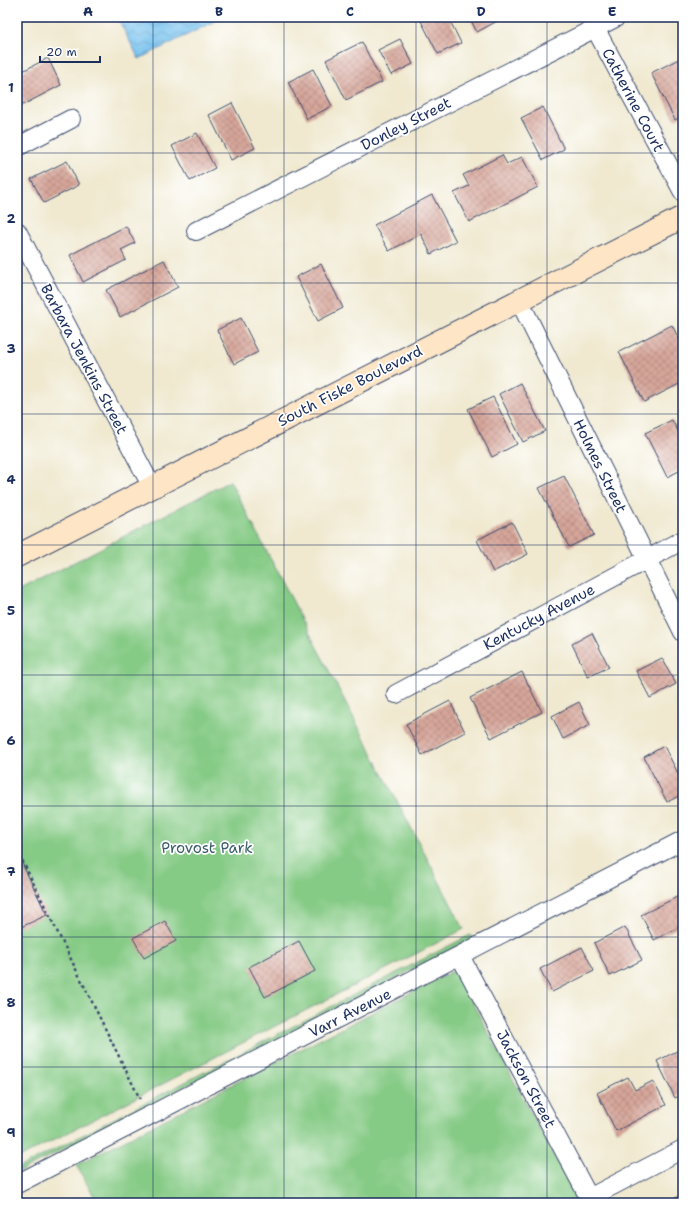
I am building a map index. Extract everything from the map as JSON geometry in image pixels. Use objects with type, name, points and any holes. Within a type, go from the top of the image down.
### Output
[{"type":"main road","name":"South Fiske Boulevard","points":[[17,556],[683,216]]},
{"type":"street","name":"Donley Street","points":[[196,231],[617,17]]},
{"type":"street","name":"Catherine Court","points":[[594,28],[683,192]]},
{"type":"street","points":[[17,147],[71,119]]},
{"type":"street","name":"Barbara Jenkins Street","points":[[17,230],[152,487]]},
{"type":"street","name":"Holmes Street","points":[[518,300],[683,632]]},
{"type":"street","name":"Kentucky Avenue","points":[[396,694],[683,540]]},
{"type":"street","name":"Varr Avenue","points":[[17,1184],[683,840]]},
{"type":"street","name":"Jackson Street","points":[[460,956],[590,1200]]},
{"type":"street","points":[[590,1200],[683,1149]]},
{"type":"path","points":[[17,850],[141,1102]]},
{"type":"green space","name":"Provost Park","points":[[230,481],[464,929],[17,1159],[17,592]]},
{"type":"green space","points":[[470,935],[472,939],[17,1173],[17,1169]]},
{"type":"green space","points":[[455,970],[579,1203],[98,1203],[76,1165]]},
{"type":"water","points":[[117,17],[223,17],[139,59]]},
{"type":"building","points":[[419,17],[448,17],[461,43],[438,54]]},
{"type":"building","points":[[469,17],[500,17],[501,19],[477,32]]},
{"type":"building","points":[[400,39],[413,64],[391,75],[378,50]]},
{"type":"building","points":[[362,42],[382,82],[346,100],[326,60]]},
{"type":"building","points":[[683,57],[683,116],[675,120],[651,73]]},
{"type":"building","points":[[48,58],[61,85],[17,108],[17,74]]},
{"type":"building","points":[[313,69],[332,106],[307,119],[288,82]]},
{"type":"building","points":[[232,103],[255,148],[231,160],[209,115]]},
{"type":"building","points":[[543,107],[564,149],[543,160],[521,118]]},
{"type":"building","points":[[197,133],[215,168],[190,181],[172,146]]},
{"type":"building","points":[[502,155],[507,164],[522,157],[538,187],[469,222],[454,193],[469,186],[463,175]]},
{"type":"building","points":[[67,161],[79,185],[44,203],[31,179]]},
{"type":"building","points":[[432,195],[456,241],[431,254],[421,234],[389,251],[374,225]]},
{"type":"building","points":[[126,226],[135,243],[121,250],[126,260],[83,282],[70,255]]},
{"type":"building","points":[[164,260],[178,287],[120,317],[106,290]]},
{"type":"building","points":[[321,264],[343,308],[318,321],[296,277]]},
{"type":"building","points":[[241,318],[258,352],[234,364],[217,330]]},
{"type":"building","points":[[672,325],[683,347],[683,382],[644,402],[619,352]]},
{"type":"building","points":[[520,383],[545,431],[523,442],[499,394]]},
{"type":"building","points":[[493,397],[517,444],[492,457],[468,409]]},
{"type":"building","points":[[672,420],[683,440],[683,469],[667,477],[645,433]]},
{"type":"building","points":[[564,476],[594,535],[569,547],[539,488]]},
{"type":"building","points":[[512,522],[528,554],[493,572],[477,540]]},
{"type":"building","points":[[592,633],[609,667],[588,677],[572,644]]},
{"type":"building","points":[[662,658],[676,684],[650,698],[636,671]]},
{"type":"building","points":[[522,672],[542,712],[491,738],[470,698]]},
{"type":"building","points":[[450,701],[465,732],[422,755],[406,724]]},
{"type":"building","points":[[579,702],[590,725],[563,739],[552,716]]},
{"type":"building","points":[[664,746],[683,783],[683,794],[667,802],[644,757]]},
{"type":"building","points":[[17,853],[47,915],[21,927],[17,918]]},
{"type":"building","points":[[683,894],[683,925],[654,940],[641,915]]},
{"type":"building","points":[[165,921],[176,941],[144,958],[133,938]]},
{"type":"building","points":[[625,927],[642,960],[610,976],[594,943]]},
{"type":"building","points":[[299,941],[315,971],[265,997],[249,967]]},
{"type":"building","points":[[582,947],[594,971],[552,992],[540,969]]},
{"type":"building","points":[[683,1048],[683,1094],[675,1098],[657,1061]]},
{"type":"building","points":[[628,1077],[635,1090],[653,1081],[666,1105],[616,1131],[597,1093]]},
{"type":"building","points":[[683,1194],[683,1203],[665,1203]]}]
